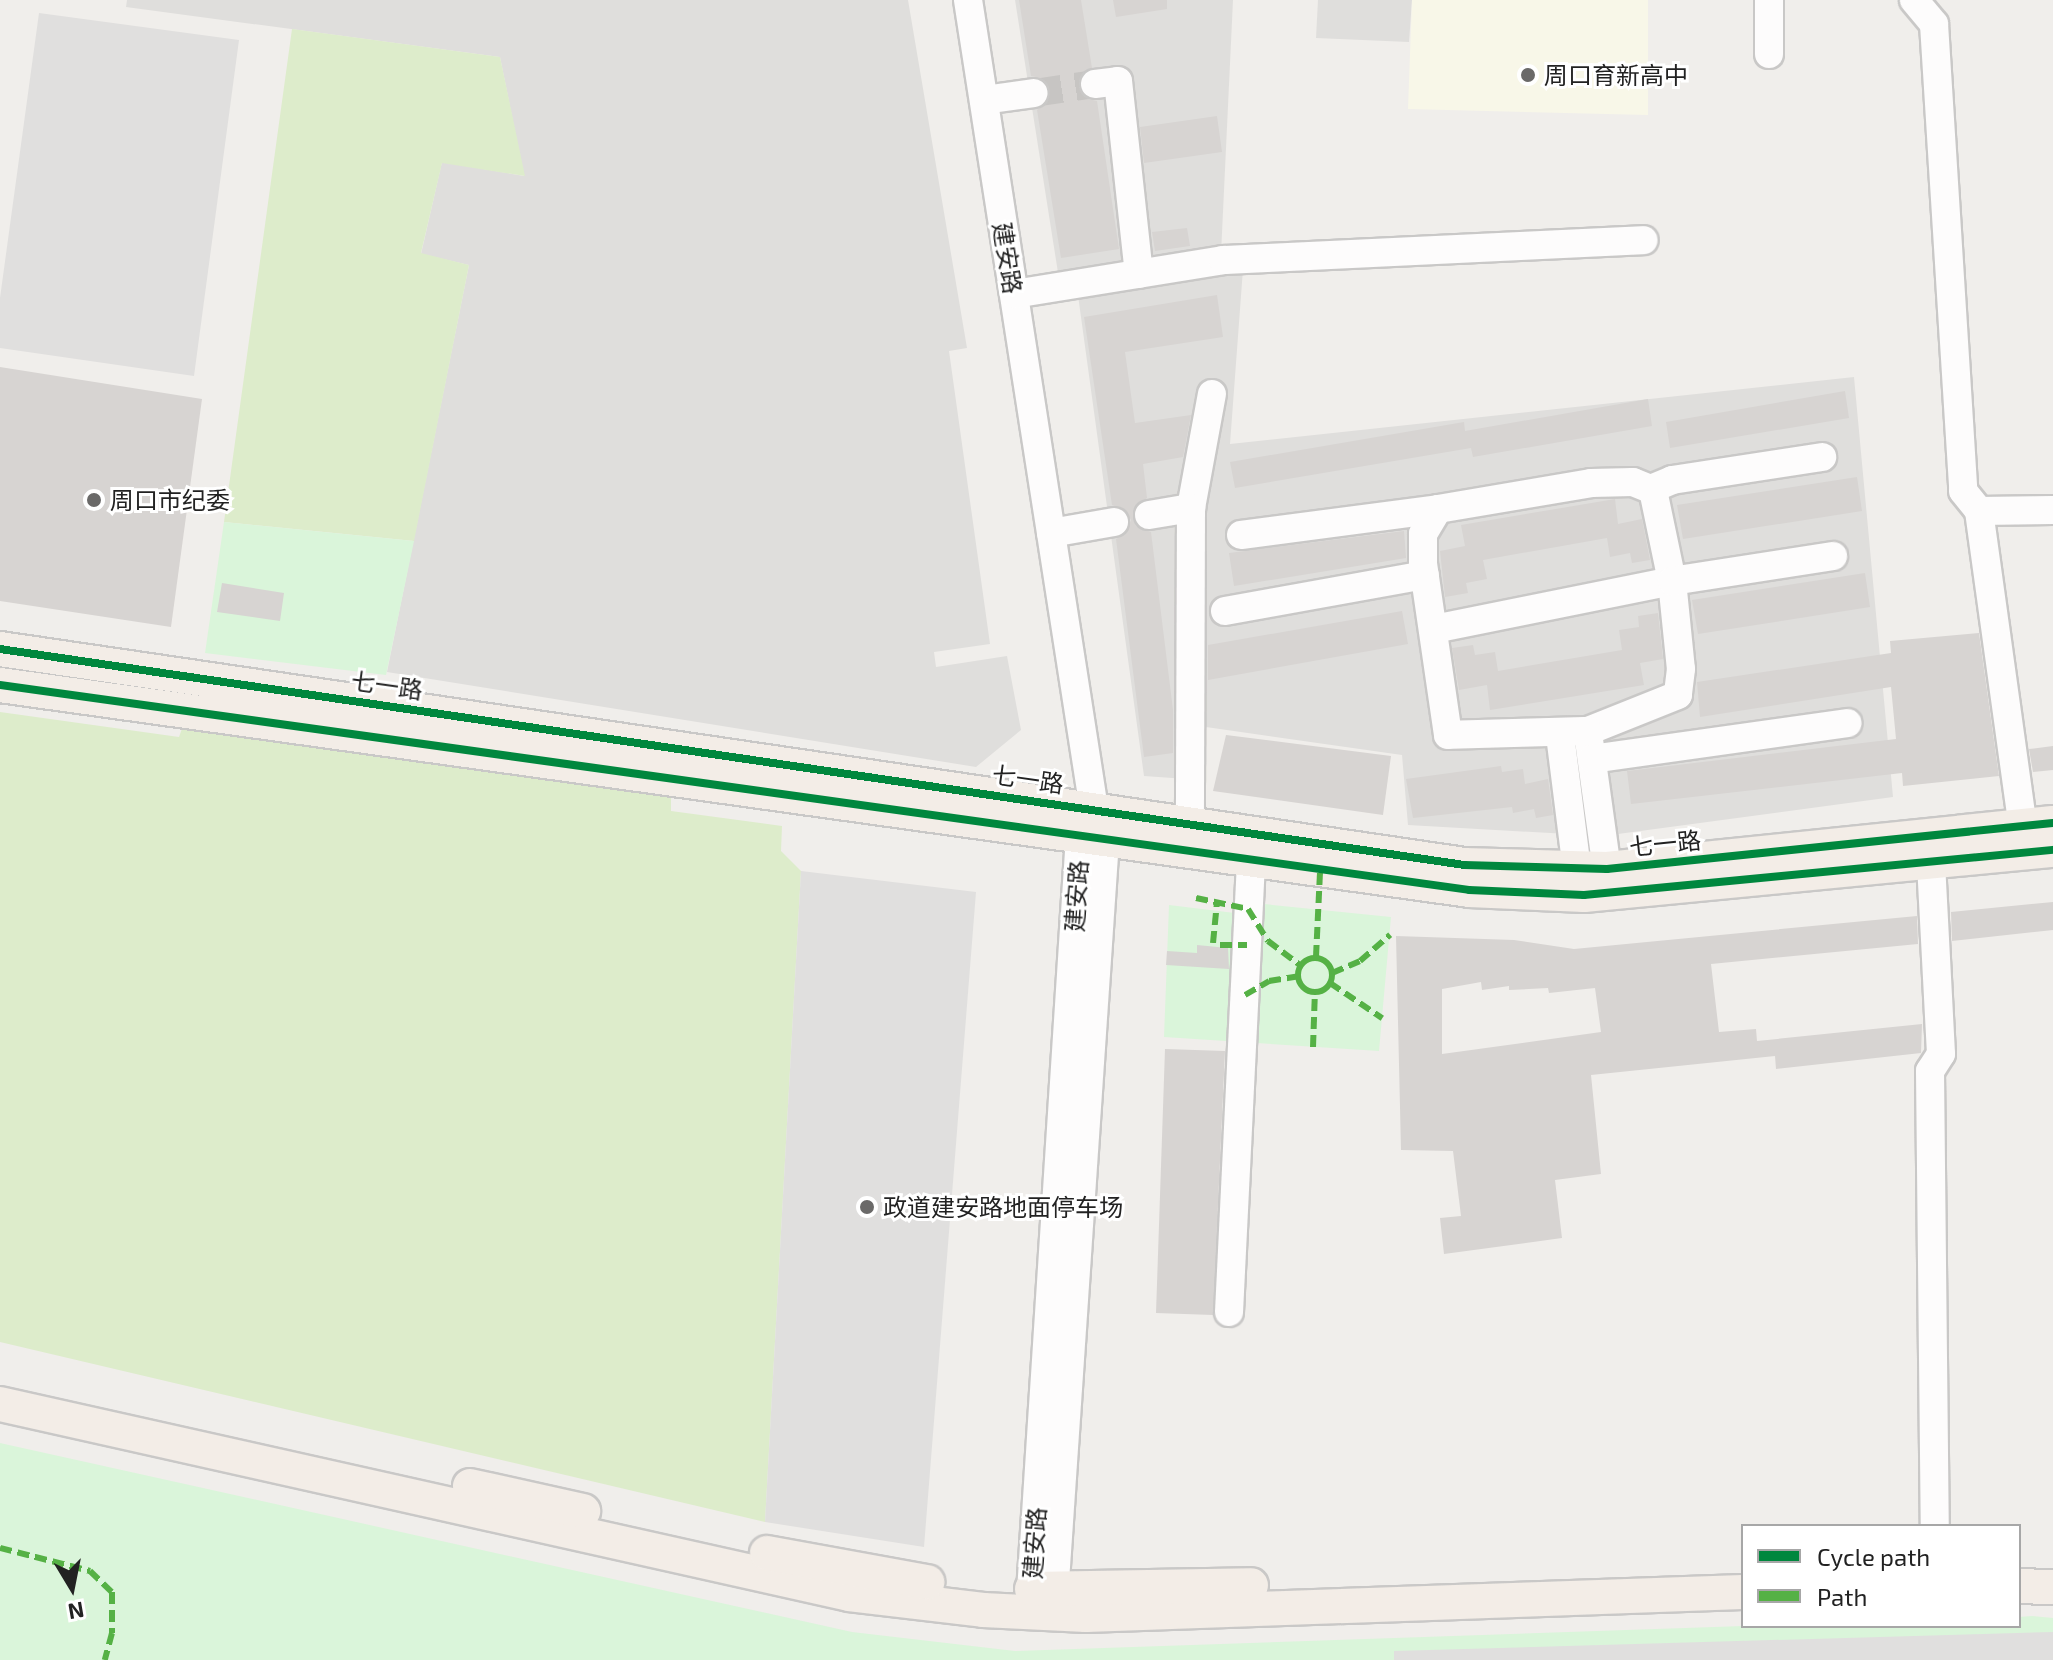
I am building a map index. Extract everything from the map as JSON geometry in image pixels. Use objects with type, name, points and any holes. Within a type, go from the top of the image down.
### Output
[{"type":"main road","name":"七一路","points":[[0,649],[1093,828],[1251,861],[1469,890],[1584,895],[2053,850]]},
{"type":"main road","name":"七一路","points":[[0,685],[1093,828],[1464,865],[1592,869],[2038,825]]},
{"type":"main road","points":[[0,1380],[774,1555],[1042,1602],[1741,1569]]},
{"type":"main road","points":[[0,1404],[849,1594],[1042,1602],[1741,1592]]},
{"type":"main road","points":[[2021,1563],[2053,1563]]},
{"type":"main road","points":[[2021,1586],[2053,1587]]},
{"type":"street","name":"建安路","points":[[968,0],[1051,533],[1093,828],[1042,1602]]},
{"type":"street","points":[[1769,0],[1769,54]]},
{"type":"street","points":[[1914,0],[1934,24],[1963,491],[1979,511],[2038,825]]},
{"type":"street","points":[[1095,84],[1118,81],[1139,274]]},
{"type":"street","points":[[984,100],[1034,93]]},
{"type":"street","points":[[1014,294],[1223,260],[1644,240]]},
{"type":"street","points":[[1190,821],[1191,508],[1212,394]]},
{"type":"street","points":[[1241,535],[1438,509],[1591,483],[1633,482],[1651,489],[1672,480],[1822,457]]},
{"type":"street","points":[[1580,742],[1678,695],[1681,669],[1672,581],[1651,489]]},
{"type":"street","points":[[1149,515],[1191,508]]},
{"type":"street","points":[[1438,509],[1423,534],[1425,575],[1448,735],[1580,742],[1847,723]]},
{"type":"street","points":[[1979,511],[2053,510]]},
{"type":"street","points":[[1051,533],[1114,522]]},
{"type":"street","points":[[1434,629],[1672,581],[1833,556]]},
{"type":"street","points":[[1225,611],[1425,575]]},
{"type":"street","points":[[1580,742],[1592,869]]},
{"type":"street","points":[[1580,742],[1592,869]]},
{"type":"street","points":[[1229,1312],[1251,861]]},
{"type":"street","points":[[1931,863],[1941,1054],[1930,1071],[1935,1524]]},
{"type":"shaded area","points":[[127,0],[908,0],[967,348],[949,351],[990,644],[934,652],[936,667],[1007,656],[1021,730],[976,767],[387,672],[469,265],[421,254],[442,162],[524,176],[500,57],[126,7]]},
{"type":"shaded area","points":[[1015,0],[1233,0],[1221,254],[1059,279]]},
{"type":"shaded area","points":[[1318,0],[1412,0],[1409,42],[1316,38]]},
{"type":"shaded area","name":"周口育新高中","points":[[1412,0],[1648,0],[1648,115],[1408,109]]},
{"type":"shaded area","points":[[39,13],[239,40],[194,376],[0,348],[0,298]]},
{"type":"shaded area","points":[[1243,269],[1230,444],[1854,377],[1893,797],[1603,836],[1408,825],[1402,755],[1206,727],[1201,780],[1144,776],[1077,288]]},
{"type":"shaded area","name":"政道建安路地面停车场","points":[[801,871],[976,892],[924,1547],[765,1522]]},
{"type":"shaded area","points":[[2053,1632],[2053,1660],[1394,1660],[1394,1651]]},
{"type":"green space","points":[[292,29],[500,57],[525,176],[442,163],[421,253],[469,265],[414,541],[224,522]]},
{"type":"green space","points":[[224,522],[414,541],[386,675],[205,653]]},
{"type":"green space","points":[[0,712],[179,737],[184,723],[671,797],[671,811],[782,826],[781,851],[801,871],[765,1522],[0,1342]]},
{"type":"green space","points":[[1244,902],[1391,917],[1379,1051],[1164,1037],[1169,905],[1243,914]]},
{"type":"green space","points":[[0,1443],[852,1632],[1015,1651],[1741,1626],[2021,1628],[2021,1617],[2053,1618],[2053,1660],[0,1660]]},
{"type":"building","points":[[1019,0],[1081,0],[1092,68],[1080,77],[1078,87],[1088,99],[1097,101],[1119,249],[1061,258],[1037,110],[1049,100],[1051,90],[1041,78],[1031,76]]},
{"type":"building","points":[[1113,0],[1167,0],[1167,9],[1116,17]]},
{"type":"building","points":[[1217,116],[1222,152],[1144,163],[1140,127]]},
{"type":"building","points":[[1187,228],[1190,246],[1155,251],[1152,232]]},
{"type":"building","points":[[1217,295],[1223,337],[1125,352],[1135,423],[1191,415],[1183,457],[1143,464],[1147,498],[1133,510],[1136,526],[1151,532],[1173,710],[1173,753],[1144,757],[1116,539],[1125,534],[1131,520],[1126,511],[1112,505],[1084,317]]},
{"type":"building","name":"周口市纪委","points":[[0,367],[202,399],[171,627],[0,601]]},
{"type":"building","points":[[1845,391],[1849,418],[1670,448],[1666,422]]},
{"type":"building","points":[[1648,399],[1652,426],[1473,457],[1471,448],[1235,488],[1230,462],[1464,422],[1465,431]]},
{"type":"building","points":[[1857,477],[1862,511],[1683,539],[1677,505]]},
{"type":"building","points":[[1615,499],[1618,524],[1642,519],[1650,560],[1632,563],[1630,553],[1610,557],[1607,538],[1483,560],[1487,579],[1466,583],[1468,593],[1445,597],[1440,551],[1465,546],[1461,525]]},
{"type":"building","points":[[1404,531],[1406,558],[1234,586],[1229,553]]},
{"type":"building","points":[[1865,573],[1870,607],[1698,634],[1692,600]]},
{"type":"building","points":[[222,583],[284,593],[280,621],[217,612]]},
{"type":"building","points":[[1402,611],[1408,644],[1208,680],[1208,645]]},
{"type":"building","points":[[1658,613],[1663,659],[1640,663],[1644,685],[1490,710],[1487,685],[1459,690],[1452,648],[1473,645],[1475,655],[1495,652],[1498,671],[1622,650],[1619,630],[1639,627],[1638,616]]},
{"type":"building","points":[[1979,633],[1999,776],[1903,786],[1902,773],[1631,804],[1627,771],[1896,739],[1891,687],[1700,717],[1697,682],[1891,653],[1890,641]]},
{"type":"building","points":[[1226,735],[1391,756],[1383,815],[1213,791]]},
{"type":"building","points":[[2053,746],[2053,770],[2033,772],[2029,749]]},
{"type":"building","points":[[1501,766],[1502,772],[1523,769],[1525,784],[1548,779],[1553,815],[1536,818],[1534,809],[1513,813],[1512,807],[1413,818],[1406,779]]},
{"type":"building","points":[[2053,902],[2053,930],[1952,941],[1951,912]]},
{"type":"building","points":[[1917,916],[1918,944],[1711,964],[1719,1032],[1756,1029],[1757,1041],[1922,1024],[1921,1053],[1776,1069],[1775,1056],[1591,1075],[1601,1174],[1555,1180],[1562,1238],[1444,1254],[1440,1218],[1461,1216],[1453,1151],[1401,1150],[1396,936],[1514,940],[1574,949]],"holes":[[[1481,982],[1482,990],[1509,986],[1509,990],[1548,988],[1549,993],[1595,988],[1601,1032],[1442,1054],[1442,989]]]},
{"type":"building","points":[[1197,945],[1228,948],[1229,969],[1166,965],[1167,951],[1197,953]]},
{"type":"building","points":[[1165,1049],[1225,1051],[1213,1315],[1156,1313]]},
{"type":"tunnel","points":[[1034,93],[1095,84]]},
{"type":"marked path","points":[[1316,957],[1320,872]]},
{"type":"marked path","points":[[1196,898],[1248,909],[1268,941],[1301,966]]},
{"type":"marked path","points":[[1213,943],[1217,902]]},
{"type":"marked path","points":[[1332,973],[1360,961],[1390,935]]},
{"type":"marked path","points":[[1220,945],[1247,945]]},
{"type":"marked path","points":[[1315,958],[1327,963],[1332,975],[1327,987],[1315,992],[1303,987],[1298,975],[1303,963],[1315,958]]},
{"type":"marked path","points":[[1245,995],[1269,981],[1299,976]]},
{"type":"marked path","points":[[1330,983],[1382,1018]]},
{"type":"marked path","points":[[1313,1047],[1315,991]]},
{"type":"marked path","points":[[0,1548],[90,1571],[112,1592],[112,1633],[105,1660]]},
{"type":"cycle path","points":[[0,649],[1464,865],[1607,869],[2053,823]]},
{"type":"cycle path","points":[[0,685],[1469,890],[1584,895],[2053,850]]},
{"type":"place","name":"周口育新高中","points":[[1528,75]]},
{"type":"place","name":"周口市纪委","points":[[94,500]]},
{"type":"place","name":"政道建安路地面停车场","points":[[867,1207]]}]
